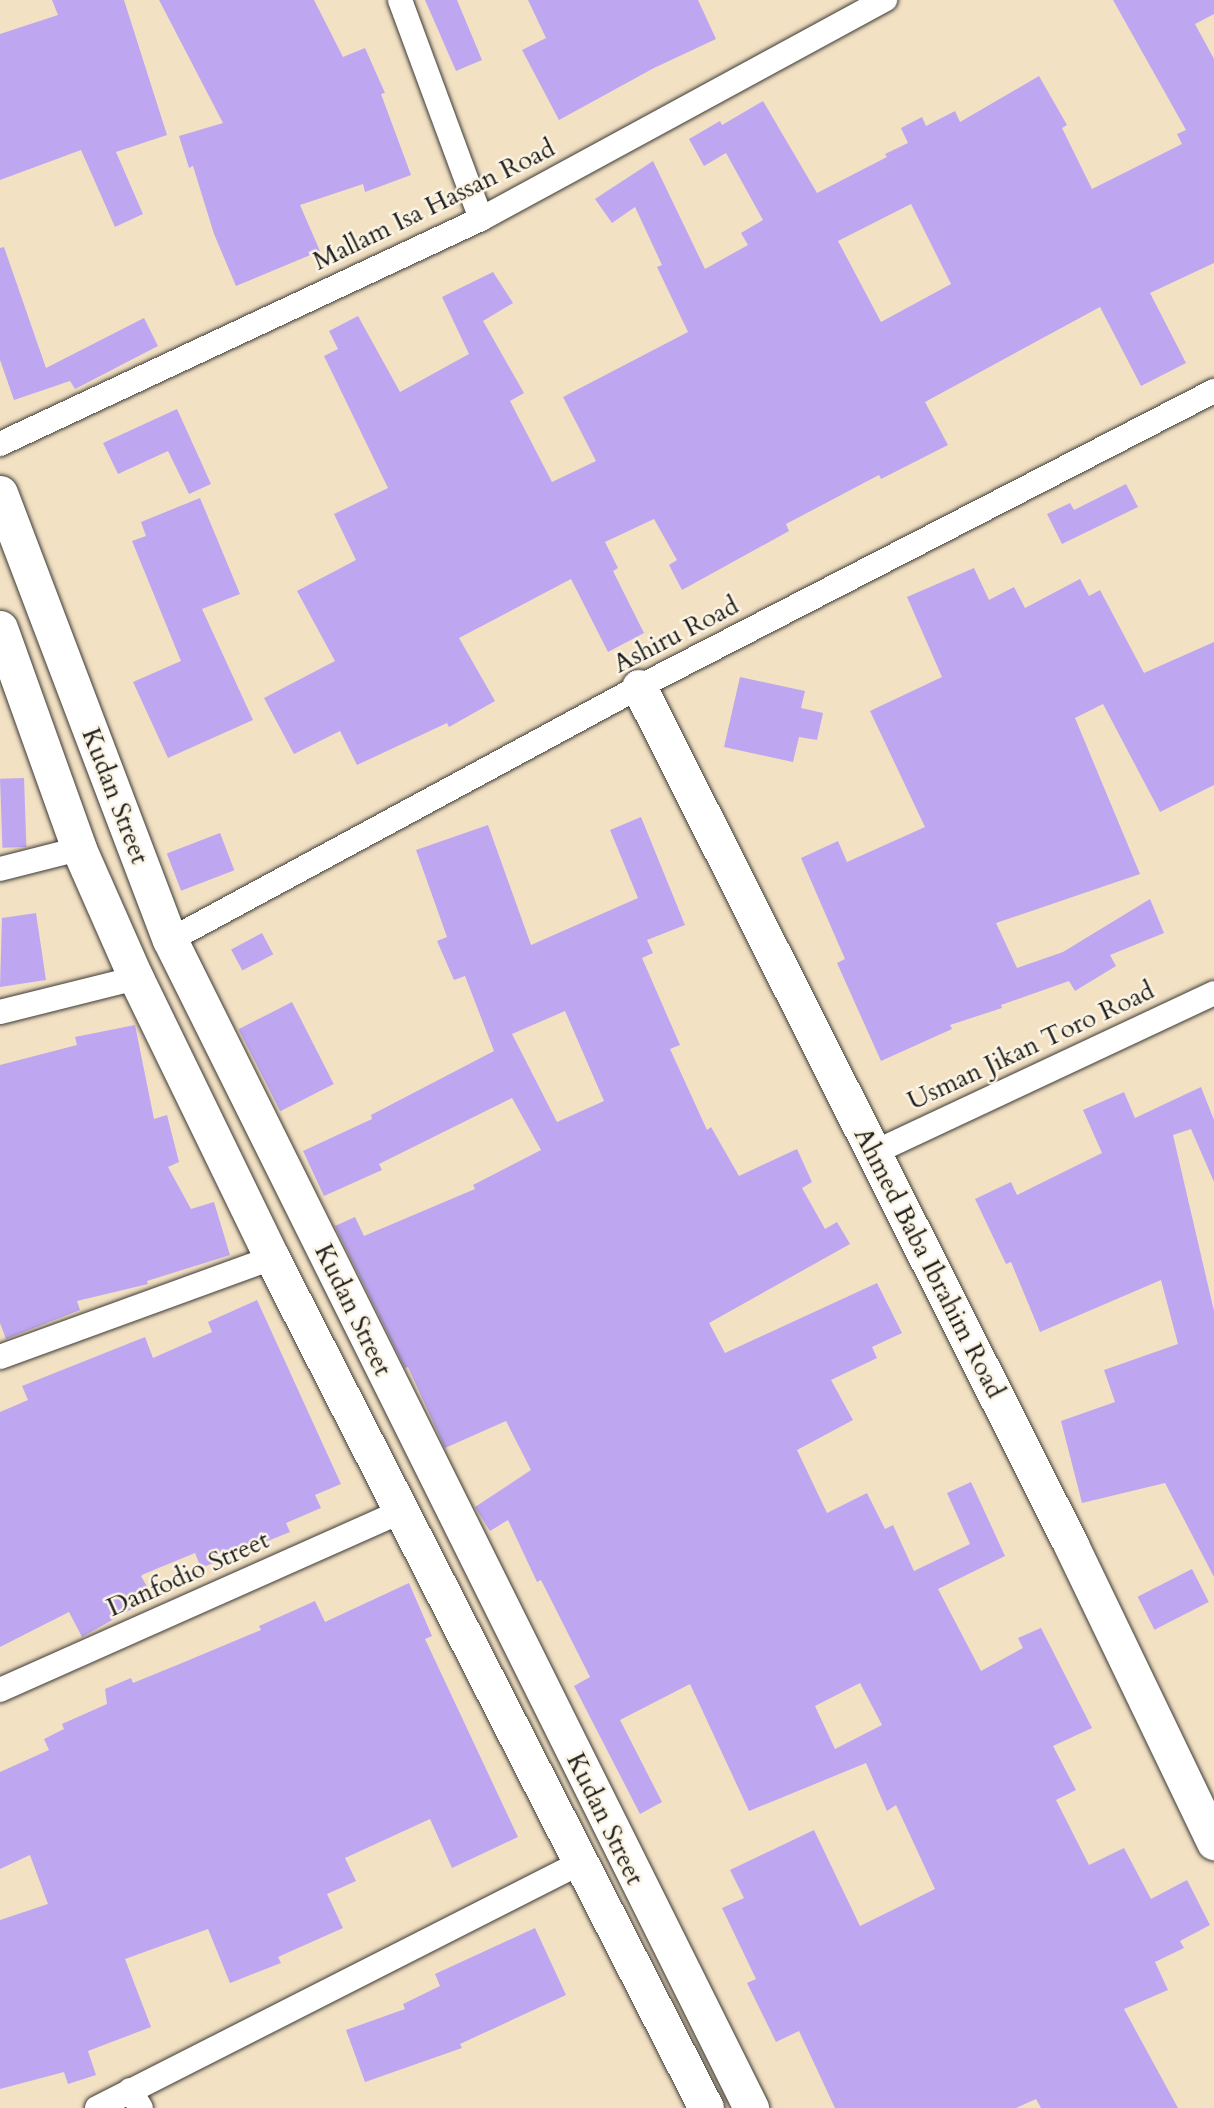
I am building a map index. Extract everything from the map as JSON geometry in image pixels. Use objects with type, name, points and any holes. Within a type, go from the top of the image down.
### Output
[{"type":"street","points":[[400,0],[481,219]]},
{"type":"street","name":"Mallam Isa Hassan Road","points":[[0,444],[481,219],[885,0]]},
{"type":"street","name":"Ashiru Road","points":[[170,940],[639,687],[1214,391]]},
{"type":"street","name":"Kudan Street","points":[[0,494],[9,542],[170,940],[751,2108]]},
{"type":"street","points":[[0,628],[79,849],[136,978],[272,1258],[705,2108]]},
{"type":"street","name":"Ahmed Baba Ibrahim Road","points":[[639,687],[1077,1557],[1214,1842]]},
{"type":"street","points":[[0,869],[79,849]]},
{"type":"street","points":[[0,1012],[136,978]]},
{"type":"street","name":"Usman Jikan Toro Road","points":[[873,1153],[1214,993]]},
{"type":"street","points":[[0,1357],[272,1258]]},
{"type":"street","name":"Danfodio Street","points":[[0,1690],[400,1512]]},
{"type":"street","points":[[97,2108],[135,2099],[580,1863]]},
{"type":"building","points":[[52,0],[124,0],[167,135],[116,152],[143,214],[115,227],[81,150],[0,180],[0,34],[58,15]]},
{"type":"building","points":[[159,0],[314,0],[343,57],[365,48],[385,93],[381,94],[411,175],[365,192],[363,184],[300,205],[320,251],[236,286],[214,234],[193,166],[189,168],[179,136],[223,123]]},
{"type":"building","points":[[425,0],[457,0],[482,60],[456,71]]},
{"type":"building","points":[[528,0],[698,0],[716,39],[654,68],[559,120],[522,50],[546,38]]},
{"type":"building","points":[[1113,0],[1214,0],[1214,14],[1195,24],[1214,59],[1214,263],[1150,293],[1186,363],[1141,386],[1100,307],[925,402],[948,445],[881,479],[879,475],[786,524],[789,531],[682,590],[669,565],[677,560],[654,519],[605,542],[618,568],[613,571],[644,633],[608,652],[571,579],[459,638],[495,701],[449,727],[447,723],[357,765],[340,731],[294,754],[264,698],[335,661],[297,591],[356,560],[334,514],[388,488],[324,356],[338,349],[329,331],[358,316],[400,392],[469,354],[442,297],[493,272],[513,303],[483,321],[524,393],[510,401],[552,482],[596,461],[563,397],[688,332],[657,267],[662,265],[635,207],[612,223],[595,199],[653,161],[705,269],[748,245],[741,233],[763,220],[726,153],[704,166],[689,139],[720,121],[722,125],[763,101],[817,193],[887,157],[885,154],[908,143],[901,128],[922,117],[926,126],[955,111],[960,122],[1039,76],[1067,125],[1062,128],[1092,189],[1182,144],[1177,134],[1186,130]],"holes":[[[911,204],[951,284],[881,322],[838,241]]]},
{"type":"building","points":[[4,247],[46,368],[144,318],[158,346],[75,389],[70,381],[14,400],[0,360],[0,248]]},
{"type":"building","points":[[177,409],[211,484],[189,494],[168,451],[118,474],[103,443]]},
{"type":"building","points":[[1126,484],[1138,507],[1062,544],[1047,514],[1070,503],[1074,510]]},
{"type":"building","points":[[200,498],[240,594],[202,609],[253,720],[168,758],[133,682],[181,661],[132,541],[146,536],[141,522]]},
{"type":"building","points":[[974,568],[989,600],[1014,587],[1025,608],[1080,579],[1089,596],[1100,590],[1144,673],[1214,642],[1214,785],[1160,812],[1103,704],[1075,718],[1140,874],[996,923],[1017,968],[1063,952],[1150,899],[1164,933],[1110,955],[1116,966],[1075,991],[1069,981],[1001,1005],[1002,1008],[950,1025],[952,1029],[881,1061],[837,963],[845,959],[801,858],[838,841],[847,862],[925,827],[870,711],[942,677],[907,597]]},
{"type":"building","points":[[740,677],[805,691],[801,708],[823,713],[817,740],[799,737],[793,762],[724,747]]},
{"type":"building","points":[[24,778],[26,847],[2,848],[0,779]]},
{"type":"building","points":[[641,817],[685,925],[647,940],[653,953],[642,958],[680,1045],[670,1049],[707,1130],[711,1127],[739,1176],[797,1149],[812,1182],[802,1188],[825,1229],[837,1222],[850,1244],[709,1323],[725,1353],[877,1283],[902,1333],[872,1347],[877,1358],[831,1380],[853,1420],[797,1450],[827,1513],[867,1493],[885,1529],[893,1525],[914,1571],[970,1544],[947,1493],[971,1482],[1005,1556],[938,1589],[981,1671],[1023,1648],[1018,1638],[1041,1628],[1092,1728],[1053,1746],[1076,1790],[1056,1800],[1089,1865],[1124,1848],[1151,1899],[1187,1880],[1210,1925],[1180,1941],[1184,1948],[1155,1962],[1168,1990],[1124,2009],[1178,2108],[1041,2108],[1036,2099],[1016,2108],[835,2108],[799,2031],[776,2042],[747,1983],[756,1979],[722,1908],[744,1898],[730,1870],[814,1830],[860,1926],[935,1889],[896,1805],[887,1811],[866,1763],[749,1811],[690,1684],[620,1720],[662,1802],[640,1814],[574,1686],[590,1677],[541,1580],[537,1582],[508,1520],[490,1531],[475,1507],[531,1470],[506,1421],[445,1448],[408,1367],[405,1368],[335,1226],[355,1217],[364,1236],[475,1189],[473,1185],[541,1150],[512,1098],[379,1164],[382,1170],[324,1196],[303,1151],[372,1119],[371,1115],[494,1051],[465,976],[454,980],[437,941],[447,937],[416,850],[488,825],[531,945],[638,898],[610,830]],"holes":[[[565,1011],[604,1101],[557,1122],[512,1034]],[[860,1683],[882,1725],[835,1749],[815,1706]]]},
{"type":"building","points":[[220,833],[234,870],[181,891],[167,853]]},
{"type":"building","points":[[36,913],[46,980],[0,987],[2,918]]},
{"type":"building","points":[[262,933],[273,954],[242,971],[231,949]]},
{"type":"building","points":[[292,1002],[334,1084],[280,1111],[239,1029]]},
{"type":"building","points":[[135,1025],[154,1119],[167,1115],[179,1162],[168,1167],[191,1209],[214,1202],[230,1255],[147,1281],[148,1284],[77,1301],[80,1310],[6,1339],[0,1323],[0,1065],[77,1045],[75,1037]]},
{"type":"building","points":[[1201,1087],[1214,1120],[1214,1182],[1191,1129],[1173,1135],[1214,1311],[1214,1577],[1165,1483],[1082,1503],[1061,1421],[1115,1402],[1104,1370],[1178,1344],[1161,1280],[1040,1332],[1011,1262],[1006,1264],[975,1199],[1011,1182],[1017,1195],[1102,1153],[1083,1110],[1124,1092],[1135,1118]]},
{"type":"building","points":[[257,1300],[341,1484],[315,1495],[321,1508],[286,1523],[290,1532],[201,1568],[195,1553],[144,1574],[141,1576],[153,1597],[82,1637],[69,1612],[0,1647],[0,1412],[28,1400],[22,1386],[145,1337],[153,1358],[212,1332],[208,1322]]},
{"type":"building","points":[[1192,1569],[1209,1602],[1154,1630],[1138,1597]]},
{"type":"building","points":[[409,1583],[432,1636],[425,1639],[518,1837],[452,1868],[430,1819],[345,1858],[356,1881],[327,1894],[343,1928],[278,1957],[281,1963],[230,1983],[208,1929],[125,1959],[151,2027],[88,2051],[96,2075],[68,2084],[64,2072],[0,2089],[0,1920],[48,1904],[30,1855],[0,1869],[0,1772],[49,1750],[44,1739],[64,1729],[62,1724],[107,1704],[105,1689],[131,1678],[133,1683],[261,1630],[259,1626],[315,1601],[325,1622]]},
{"type":"building","points":[[535,1928],[566,1995],[460,2044],[462,2048],[365,2082],[346,2030],[405,2009],[403,2004],[440,1986],[435,1974]]}]
